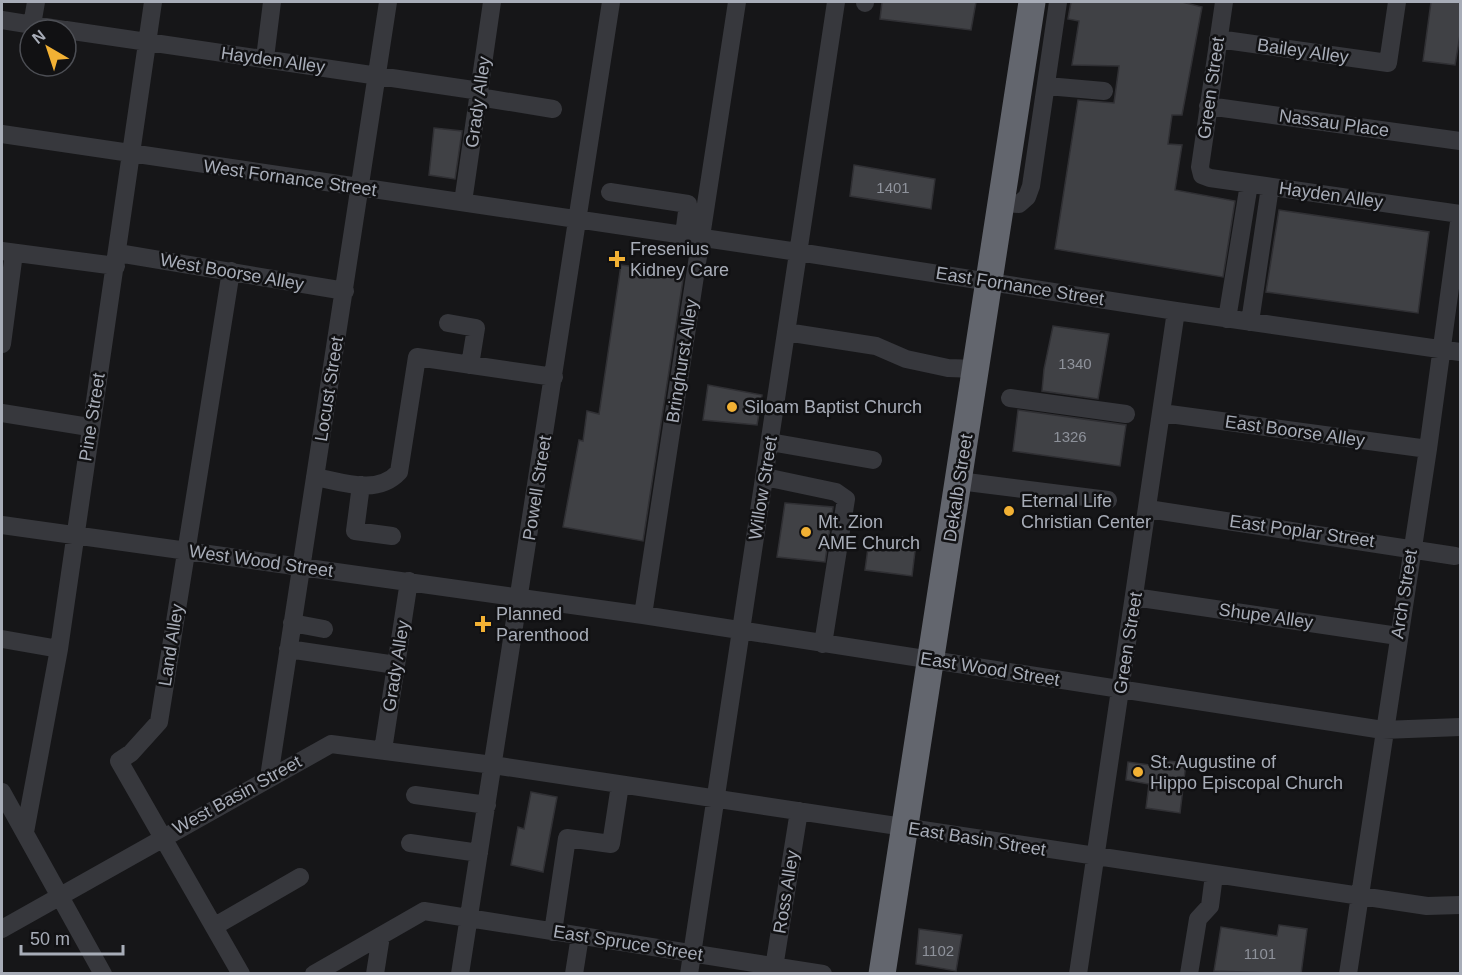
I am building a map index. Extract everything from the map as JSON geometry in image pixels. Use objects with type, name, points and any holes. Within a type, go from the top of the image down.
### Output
[{"type":"highway","name":"Dekalb Street","points":[[882,974],[991,281],[1032,2]]},
{"type":"street","points":[[33,18],[36,2]]},
{"type":"street","name":"Pine Street","points":[[26,832],[58,649],[153,2]]},
{"type":"street","points":[[265,58],[272,2]]},
{"type":"street","name":"Locust Street","points":[[269,777],[388,2]]},
{"type":"street","name":"Grady Alley","points":[[463,202],[492,2]]},
{"type":"street","name":"Powell Street","points":[[460,974],[579,221],[611,2]]},
{"type":"street","name":"Bringhurst Alley","points":[[643,615],[693,236],[737,2]]},
{"type":"street","name":"Willow Street","points":[[689,974],[836,2]]},
{"type":"street","points":[[1002,203],[1019,204],[1027,197],[1047,86],[1058,2]]},
{"type":"street","name":"Green Street","points":[[1202,175],[1200,167],[1224,2]]},
{"type":"street","name":"Bailey Alley","points":[[1218,39],[1389,63],[1397,2]]},
{"type":"street","name":"Hayden Alley","points":[[2,20],[18,23]]},
{"type":"street","name":"Hayden Alley","points":[[78,32],[376,74],[553,109]]},
{"type":"street","points":[[1047,86],[1104,91]]},
{"type":"street","name":"Nassau Place","points":[[1208,106],[1461,141]]},
{"type":"street","name":"West Fornance Street","points":[[2,134],[579,221]]},
{"type":"street","name":"Hayden Alley","points":[[1202,175],[1461,214]]},
{"type":"street","points":[[1227,319],[1250,184]]},
{"type":"street","points":[[1250,322],[1270,187]]},
{"type":"street","points":[[610,192],[688,204],[693,236]]},
{"type":"street","name":"Arch Street","points":[[1348,974],[1383,730],[1428,450],[1461,214]]},
{"type":"street","name":"East Fornance Street","points":[[579,221],[693,236],[1227,319],[1461,352]]},
{"type":"street","points":[[2,344],[8,252]]},
{"type":"street","name":"West Boorse Alley","points":[[8,252],[117,259],[231,271],[345,291]]},
{"type":"street","name":"Land Alley","points":[[231,271],[159,722],[131,753],[119,761],[242,974]]},
{"type":"street","name":"Green Street","points":[[1078,974],[1176,311]]},
{"type":"street","points":[[448,323],[476,328],[470,365]]},
{"type":"street","points":[[786,332],[876,346],[906,359],[948,368],[977,369]]},
{"type":"street","points":[[315,477],[361,485],[381,485],[399,472],[417,357],[554,377]]},
{"type":"street","points":[[1010,399],[1126,414]]},
{"type":"street","points":[[2,413],[89,428]]},
{"type":"street","name":"East Boorse Alley","points":[[1162,413],[1428,450]]},
{"type":"street","points":[[770,442],[873,460]]},
{"type":"street","points":[[765,477],[836,492],[846,499],[823,644]]},
{"type":"street","points":[[959,481],[1108,500]]},
{"type":"street","points":[[361,485],[355,531],[392,536]]},
{"type":"street","name":"East Poplar Street","points":[[1148,509],[1411,547],[1455,556]]},
{"type":"street","name":"West Wood Street","points":[[2,525],[520,598]]},
{"type":"street","name":"Grady Alley","points":[[383,750],[409,581]]},
{"type":"street","name":"Shupe Alley","points":[[1134,597],[1398,636]]},
{"type":"street","name":"East Wood Street","points":[[520,598],[1383,730],[1461,726]]},
{"type":"street","points":[[292,623],[324,628]]},
{"type":"street","points":[[2,639],[58,649]]},
{"type":"street","points":[[288,648],[396,665]]},
{"type":"street","name":"West Basin Street","points":[[2,929],[331,744],[493,765]]},
{"type":"street","name":"East Basin Street","points":[[493,765],[1427,906],[1461,905]]},
{"type":"street","points":[[553,932],[567,838],[611,844],[620,784]]},
{"type":"street","points":[[2,792],[103,974]]},
{"type":"street","points":[[415,795],[487,805]]},
{"type":"street","name":"Ross Alley","points":[[774,970],[799,811]]},
{"type":"street","points":[[410,843],[479,853]]},
{"type":"street","points":[[1189,974],[1198,919],[1210,906],[1214,875]]},
{"type":"street","points":[[215,926],[300,877]]},
{"type":"street","name":"East Spruce Street","points":[[314,974],[424,911],[693,953],[774,970],[823,974]]},
{"type":"street","points":[[375,974],[381,936]]},
{"type":"street","points":[[574,974],[580,936]]},
{"type":"building","points":[[882,2],[976,2],[971,30],[880,19]]},
{"type":"building","points":[[1071,2],[1182,2],[1202,7],[1182,115],[1172,115],[1168,144],[1182,145],[1175,190],[1235,201],[1223,277],[1055,249],[1078,100],[1114,103],[1119,66],[1072,65],[1079,21],[1068,19]]},
{"type":"building","points":[[1431,2],[1461,2],[1461,29],[1455,65],[1423,61]]},
{"type":"building","points":[[434,128],[462,131],[455,179],[429,175]]},
{"type":"building","points":[[854,165],[935,179],[931,209],[850,196]]},
{"type":"building","points":[[1279,210],[1429,232],[1418,313],[1266,292]]},
{"type":"building","points":[[621,265],[684,273],[643,541],[563,527],[579,440],[583,441],[587,411],[599,414]]},
{"type":"building","points":[[1053,326],[1109,334],[1098,399],[1042,391]]},
{"type":"building","name":"Siloam Baptist Church","points":[[708,385],[762,395],[757,425],[703,420]]},
{"type":"building","points":[[1018,410],[1126,425],[1120,466],[1013,451]]},
{"type":"building","name":"Mt. Zion AME Church","points":[[785,503],[833,507],[825,562],[777,557]]},
{"type":"building","points":[[902,537],[906,542],[916,543],[912,576],[865,570],[868,548],[878,549],[879,541],[894,543],[894,540]]},
{"type":"building","points":[[1158,760],[1186,763],[1180,813],[1146,808],[1149,784],[1126,780],[1128,762],[1157,766]]},
{"type":"building","points":[[531,792],[557,797],[543,872],[511,865],[518,827],[524,829]]},
{"type":"building","points":[[1279,925],[1307,929],[1301,974],[1214,971],[1221,927],[1277,936]]},
{"type":"building","points":[[919,929],[962,935],[956,971],[916,964]]},
{"type":"place","name":"Fresenius Kidney Care","points":[[617,259]]},
{"type":"place","name":"Siloam Baptist Church","points":[[732,407]]},
{"type":"place","name":"Eternal Life Christian Center","points":[[1009,511]]},
{"type":"place","name":"Mt. Zion AME Church","points":[[806,532]]},
{"type":"place","name":"Planned Parenthood","points":[[483,624]]},
{"type":"place","name":"St. Augustine of Hippo Episcopal Church","points":[[1138,772]]}]
